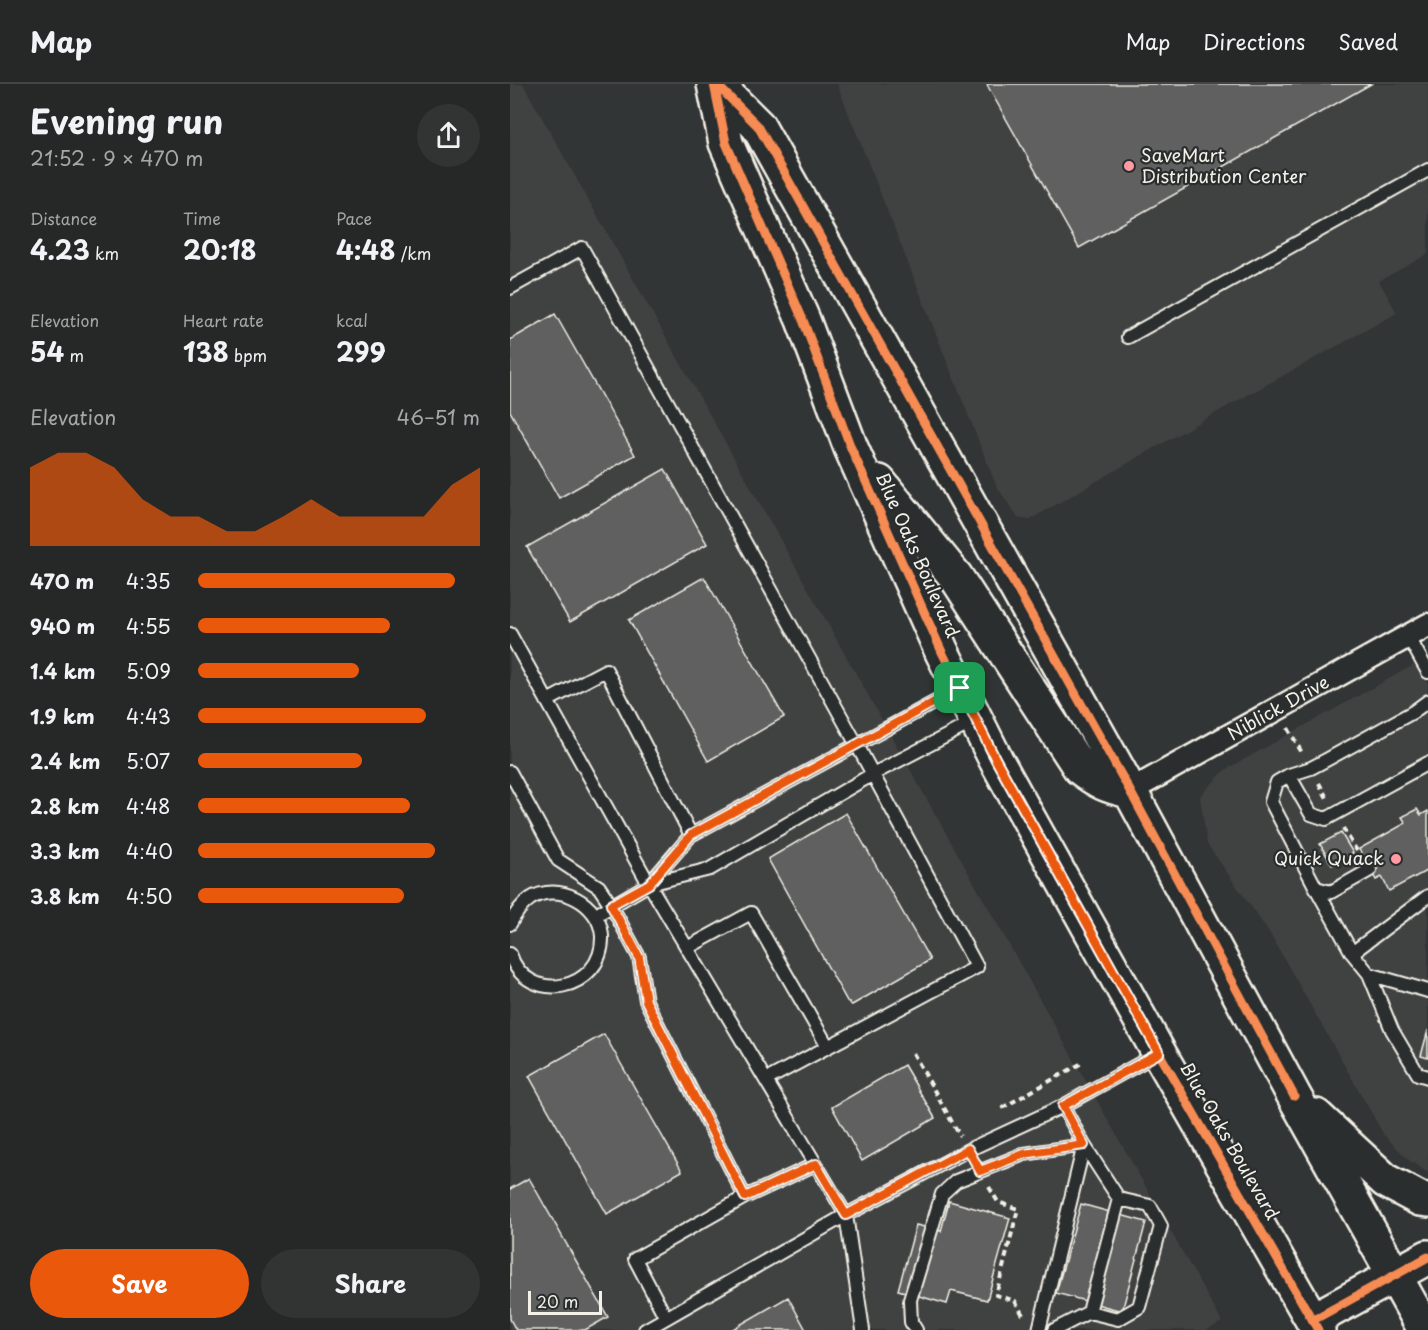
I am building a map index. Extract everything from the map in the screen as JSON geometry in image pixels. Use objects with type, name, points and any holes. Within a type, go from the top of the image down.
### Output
[{"type":"main road","name":"Blue Oaks Boulevard","points":[[715,84],[726,143],[794,298],[851,448],[920,605],[960,688],[1002,770],[1159,1053],[1316,1325]]},
{"type":"main road","name":"Blue Oaks Boulevard","points":[[715,84],[758,126],[1130,791],[1419,1325]]},
{"type":"main road","points":[[851,448],[956,577],[1080,768],[1095,780],[1114,788],[1130,791]]},
{"type":"main road","points":[[1294,1096],[1386,1181],[1420,1199],[1428,1200]]},
{"type":"main road","points":[[1316,1325],[1428,1257]]},
{"type":"street","name":"Niblick Drive","points":[[1130,791],[1428,626]]},
{"type":"lane","points":[[1128,337],[1428,170]]},
{"type":"lane","points":[[510,288],[582,248],[977,967],[766,1080]]},
{"type":"lane","points":[[510,634],[649,884],[846,1215],[863,1330]]},
{"type":"lane","points":[[1408,636],[1428,672]]},
{"type":"lane","points":[[547,700],[606,670],[691,835]]},
{"type":"lane","points":[[649,884],[691,835],[960,688]]},
{"type":"lane","points":[[1428,701],[1413,712],[1338,754],[1277,782],[1270,802],[1352,953],[1369,974],[1392,1030],[1418,1074],[1428,1077]]},
{"type":"lane","points":[[596,915],[649,884],[710,869],[873,774],[976,720]]},
{"type":"lane","points":[[1289,775],[1311,814],[1326,819],[1428,763]]},
{"type":"lane","points":[[510,772],[558,860],[599,887],[611,905],[639,957],[646,1001],[745,1197]]},
{"type":"lane","points":[[1316,888],[1331,892],[1370,870]]},
{"type":"lane","points":[[510,924],[517,910],[531,898],[549,892],[567,894],[584,903],[596,915],[602,935],[600,953],[592,970],[578,981],[560,987],[541,986],[525,977],[513,963],[510,954]]},
{"type":"lane","points":[[1352,953],[1428,896]]},
{"type":"lane","points":[[687,948],[751,913],[828,1047]]},
{"type":"lane","points":[[1369,974],[1428,991]]},
{"type":"lane","points":[[645,1330],[846,1215],[968,1149],[1063,1106],[1159,1053]]},
{"type":"lane","points":[[1054,1330],[1089,1312],[1118,1319],[1139,1307],[1161,1226],[1150,1206],[1119,1199],[1084,1145],[1063,1106]]},
{"type":"lane","points":[[916,1330],[911,1322],[910,1300],[942,1194],[956,1181],[1024,1154],[1084,1145]]},
{"type":"lane","points":[[1039,1330],[1084,1145]]},
{"type":"lane","points":[[666,1318],[635,1259],[745,1197],[816,1164]]},
{"type":"lane","points":[[1089,1312],[1119,1199]]},
{"type":"path","points":[[913,1053],[968,1149]]},
{"type":"path","points":[[1002,1108],[1082,1063]]},
{"type":"path","points":[[980,1171],[998,1202],[1018,1209],[996,1295],[1015,1300],[1026,1320]]},
{"type":"shaded area","points":[[510,84],[523,84],[1222,1322],[1207,1330],[510,1330]]},
{"type":"shaded area","points":[[837,84],[1428,84],[1428,254],[1379,281],[1397,313],[1226,407],[1029,520],[1018,518],[996,485]]},
{"type":"shaded area","points":[[1428,657],[1428,1173],[1409,1160],[1384,1135],[1269,932],[1207,844],[1200,796],[1225,770]]},
{"type":"building","name":"SaveMart Distribution Center","points":[[988,84],[1371,84],[1079,248]]},
{"type":"building","points":[[555,314],[635,455],[559,498],[510,411],[510,340]]},
{"type":"building","points":[[665,469],[707,544],[570,622],[527,547]]},
{"type":"building","points":[[704,577],[784,717],[708,761],[629,620]]},
{"type":"building","name":"Quick Quack","points":[[1417,809],[1421,815],[1428,811],[1428,870],[1389,891],[1382,877],[1376,880],[1359,849],[1406,823],[1402,817]]},
{"type":"building","points":[[846,813],[930,960],[852,1005],[847,1001],[768,859]]},
{"type":"building","points":[[1341,833],[1353,853],[1332,865],[1320,844]]},
{"type":"building","points":[[1428,1030],[1428,1058],[1421,1056]]},
{"type":"building","points":[[604,1034],[682,1171],[607,1214],[529,1076]]},
{"type":"building","points":[[904,1065],[935,1118],[862,1161],[832,1107]]},
{"type":"building","points":[[529,1178],[608,1317],[585,1330],[516,1330],[510,1319],[510,1189]]},
{"type":"building","points":[[949,1201],[1010,1218],[987,1300],[951,1291],[947,1304],[898,1290],[916,1225],[941,1231]]},
{"type":"building","points":[[1081,1204],[1146,1222],[1122,1311],[1056,1293]]},
{"type":"building","points":[[788,1297],[806,1330],[731,1330]]},
{"type":"cycle path","points":[[714,84],[726,143],[803,320],[851,448],[942,652],[996,760],[1159,1053],[1318,1330]]},
{"type":"cycle path","points":[[716,84],[758,126],[1130,791],[1294,1096]]},
{"type":"cycle path","points":[[1313,1320],[1428,1257]]},
{"type":"place","name":"SaveMart Distribution Center","points":[[1129,166]]},
{"type":"place","name":"Quick Quack","points":[[1396,859]]},
{"type":"route","points":[[960,688],[996,760],[1159,1053],[1063,1106],[1084,1145],[1024,1154],[980,1171],[968,1149],[846,1215],[816,1164],[745,1197],[646,1001],[639,957],[611,905],[649,884],[691,835],[960,688]]}]
